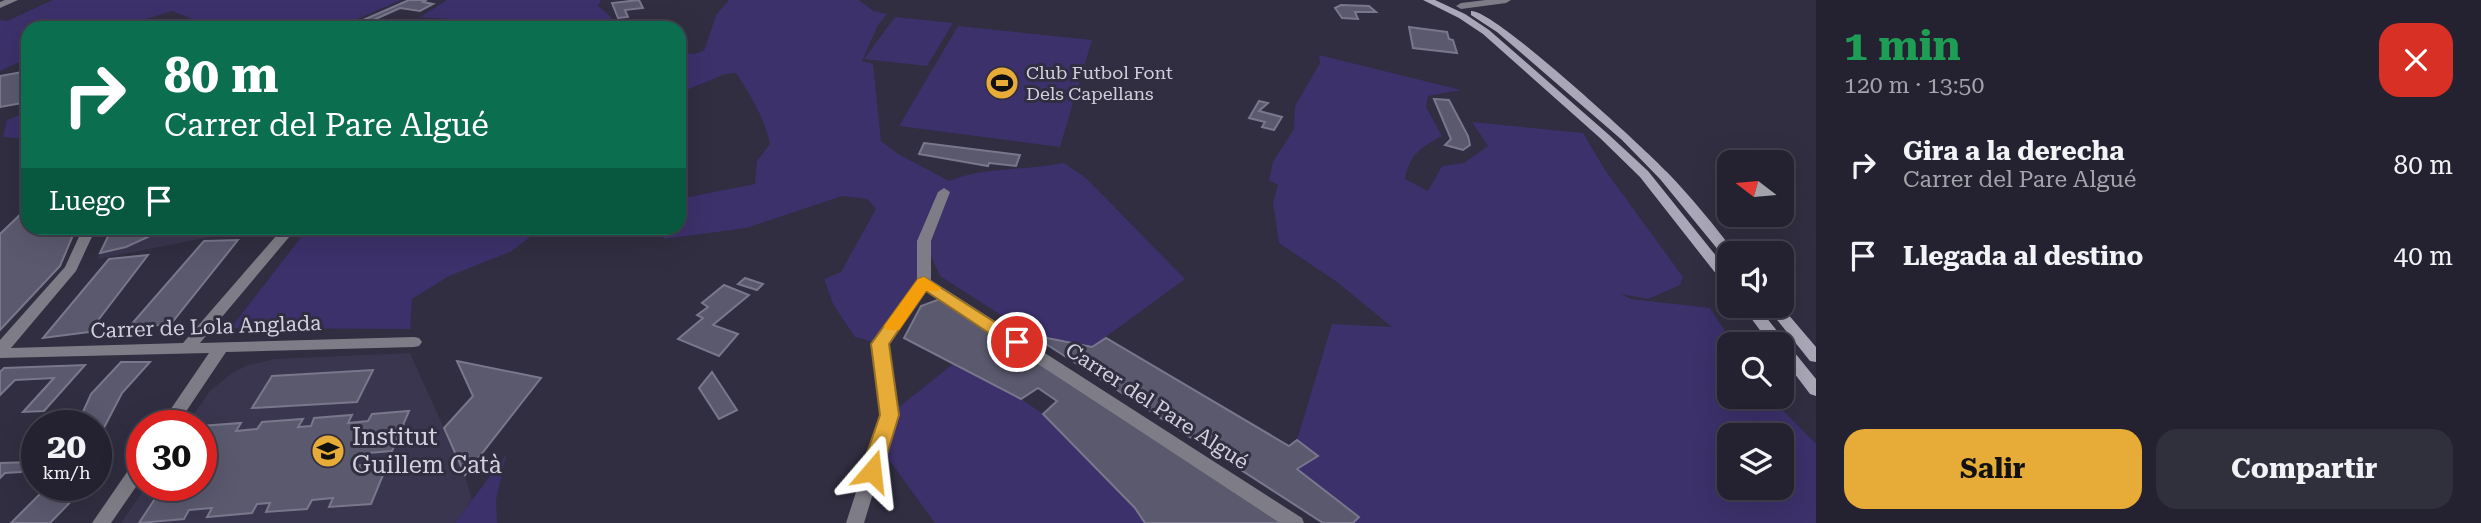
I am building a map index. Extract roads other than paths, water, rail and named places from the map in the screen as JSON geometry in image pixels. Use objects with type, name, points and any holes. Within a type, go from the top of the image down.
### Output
[{"type":"street","points":[[0,5],[13,0]]},
{"type":"street","points":[[1428,0],[1462,16],[1486,32],[1604,136],[1644,174],[1717,266]]},
{"type":"street","points":[[1448,0],[1500,30],[1626,138],[1664,176],[1718,241]]},
{"type":"street","points":[[1461,6],[1506,0]]},
{"type":"street","points":[[855,523],[889,415],[880,344],[924,282],[924,241],[944,192]]},
{"type":"street","points":[[0,351],[71,268],[86,235]]},
{"type":"street","points":[[186,349],[284,235]]},
{"type":"street","name":"Carrer del Pare Algué","points":[[924,282],[1295,523]]},
{"type":"street","points":[[1759,318],[1770,332]]},
{"type":"street","points":[[1783,318],[1816,357]]},
{"type":"street","name":"Carrer de Lola Anglada","points":[[0,351],[220,349],[414,342]]},
{"type":"street","points":[[178,410],[220,349]]},
{"type":"street","points":[[1794,362],[1816,390]]},
{"type":"street","points":[[101,523],[126,487]]},
{"type":"place","name":"Club Futbol Font Dels Capellans","points":[[1002,83]]},
{"type":"place","name":"Institut Guillem Catà","points":[[328,451]]}]
